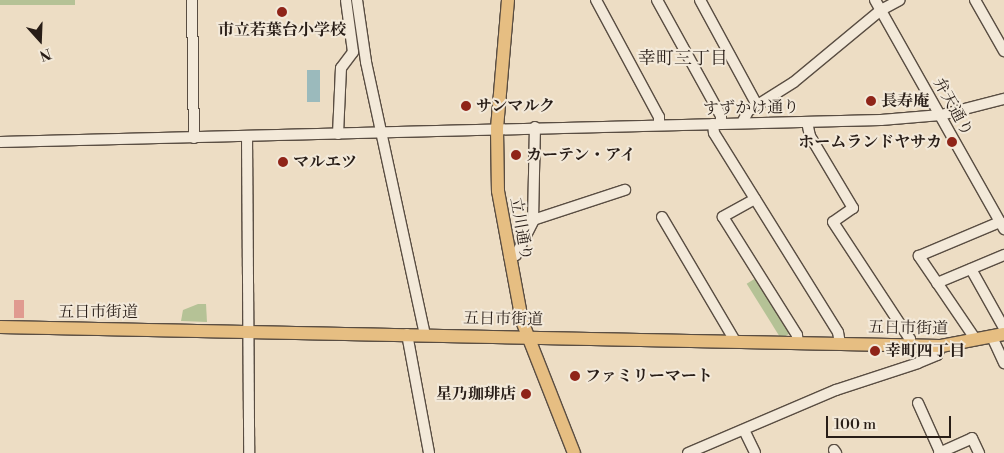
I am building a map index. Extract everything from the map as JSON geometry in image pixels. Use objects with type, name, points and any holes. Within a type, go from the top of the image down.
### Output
[{"type":"main road","name":"立川通り","points":[[508,0],[497,129],[497,176],[509,256],[528,335],[574,453]]},
{"type":"main road","name":"五日市街道","points":[[0,327],[528,335],[941,346],[998,335]]},
{"type":"street","points":[[192,0],[194,138]]},
{"type":"street","points":[[338,134],[341,68],[353,52],[346,0]]},
{"type":"street","points":[[357,0],[382,133],[425,334]]},
{"type":"street","points":[[596,0],[656,113],[659,125]]},
{"type":"street","points":[[657,0],[721,116],[714,133],[838,332],[840,343]]},
{"type":"street","points":[[700,0],[757,105]]},
{"type":"street","name":"弁天通り","points":[[876,0],[1002,226]]},
{"type":"street","points":[[742,123],[742,117],[757,105],[794,82],[882,10],[900,0]]},
{"type":"street","points":[[975,0],[1004,51]]},
{"type":"street","name":"すずかけ通り","points":[[0,142],[382,133],[535,127],[807,122],[940,115],[1004,99]]},
{"type":"street","points":[[807,122],[810,136],[853,208],[833,222],[910,339],[909,345]]},
{"type":"street","points":[[509,256],[516,255],[533,220],[535,127]]},
{"type":"street","points":[[247,136],[246,330],[249,453]]},
{"type":"street","points":[[533,220],[626,190]]},
{"type":"street","points":[[755,198],[724,217],[798,335],[798,343]]},
{"type":"street","points":[[662,217],[735,341]]},
{"type":"street","points":[[976,340],[919,256],[1002,226]]},
{"type":"street","points":[[937,283],[1004,255]]},
{"type":"street","points":[[971,269],[1004,328]]},
{"type":"street","points":[[407,334],[428,453]]},
{"type":"street","points":[[998,335],[1004,363]]},
{"type":"street","points":[[688,453],[836,390],[937,355],[941,346]]},
{"type":"street","points":[[918,403],[939,453],[972,438],[979,453]]},
{"type":"street","points":[[744,430],[755,453]]},
{"type":"green space","points":[[0,0],[75,0],[75,5],[0,5]]},
{"type":"green space","points":[[756,278],[790,333],[781,339],[747,284]]},
{"type":"green space","points":[[198,304],[206,304],[207,322],[181,321],[183,310]]},
{"type":"water","points":[[307,70],[320,70],[320,102],[307,102]]},
{"type":"building","points":[[14,300],[24,300],[24,318],[14,318]]},
{"type":"place","name":"市立若葉台小学校","points":[[282,12]]},
{"type":"place","name":"長寿庵","points":[[871,101]]},
{"type":"place","name":"サンマルク","points":[[466,106]]},
{"type":"place","name":"ホームランドヤサカ","points":[[952,142]]},
{"type":"place","name":"カーテン・アイ","points":[[516,155]]},
{"type":"place","name":"マルエツ","points":[[283,162]]},
{"type":"place","name":"幸町四丁目","points":[[875,351]]},
{"type":"place","name":"ファミリーマート","points":[[575,376]]},
{"type":"place","name":"星乃珈琲店","points":[[526,394]]},
{"type":"district","name":"幸町三丁目","points":[[683,59]]}]
